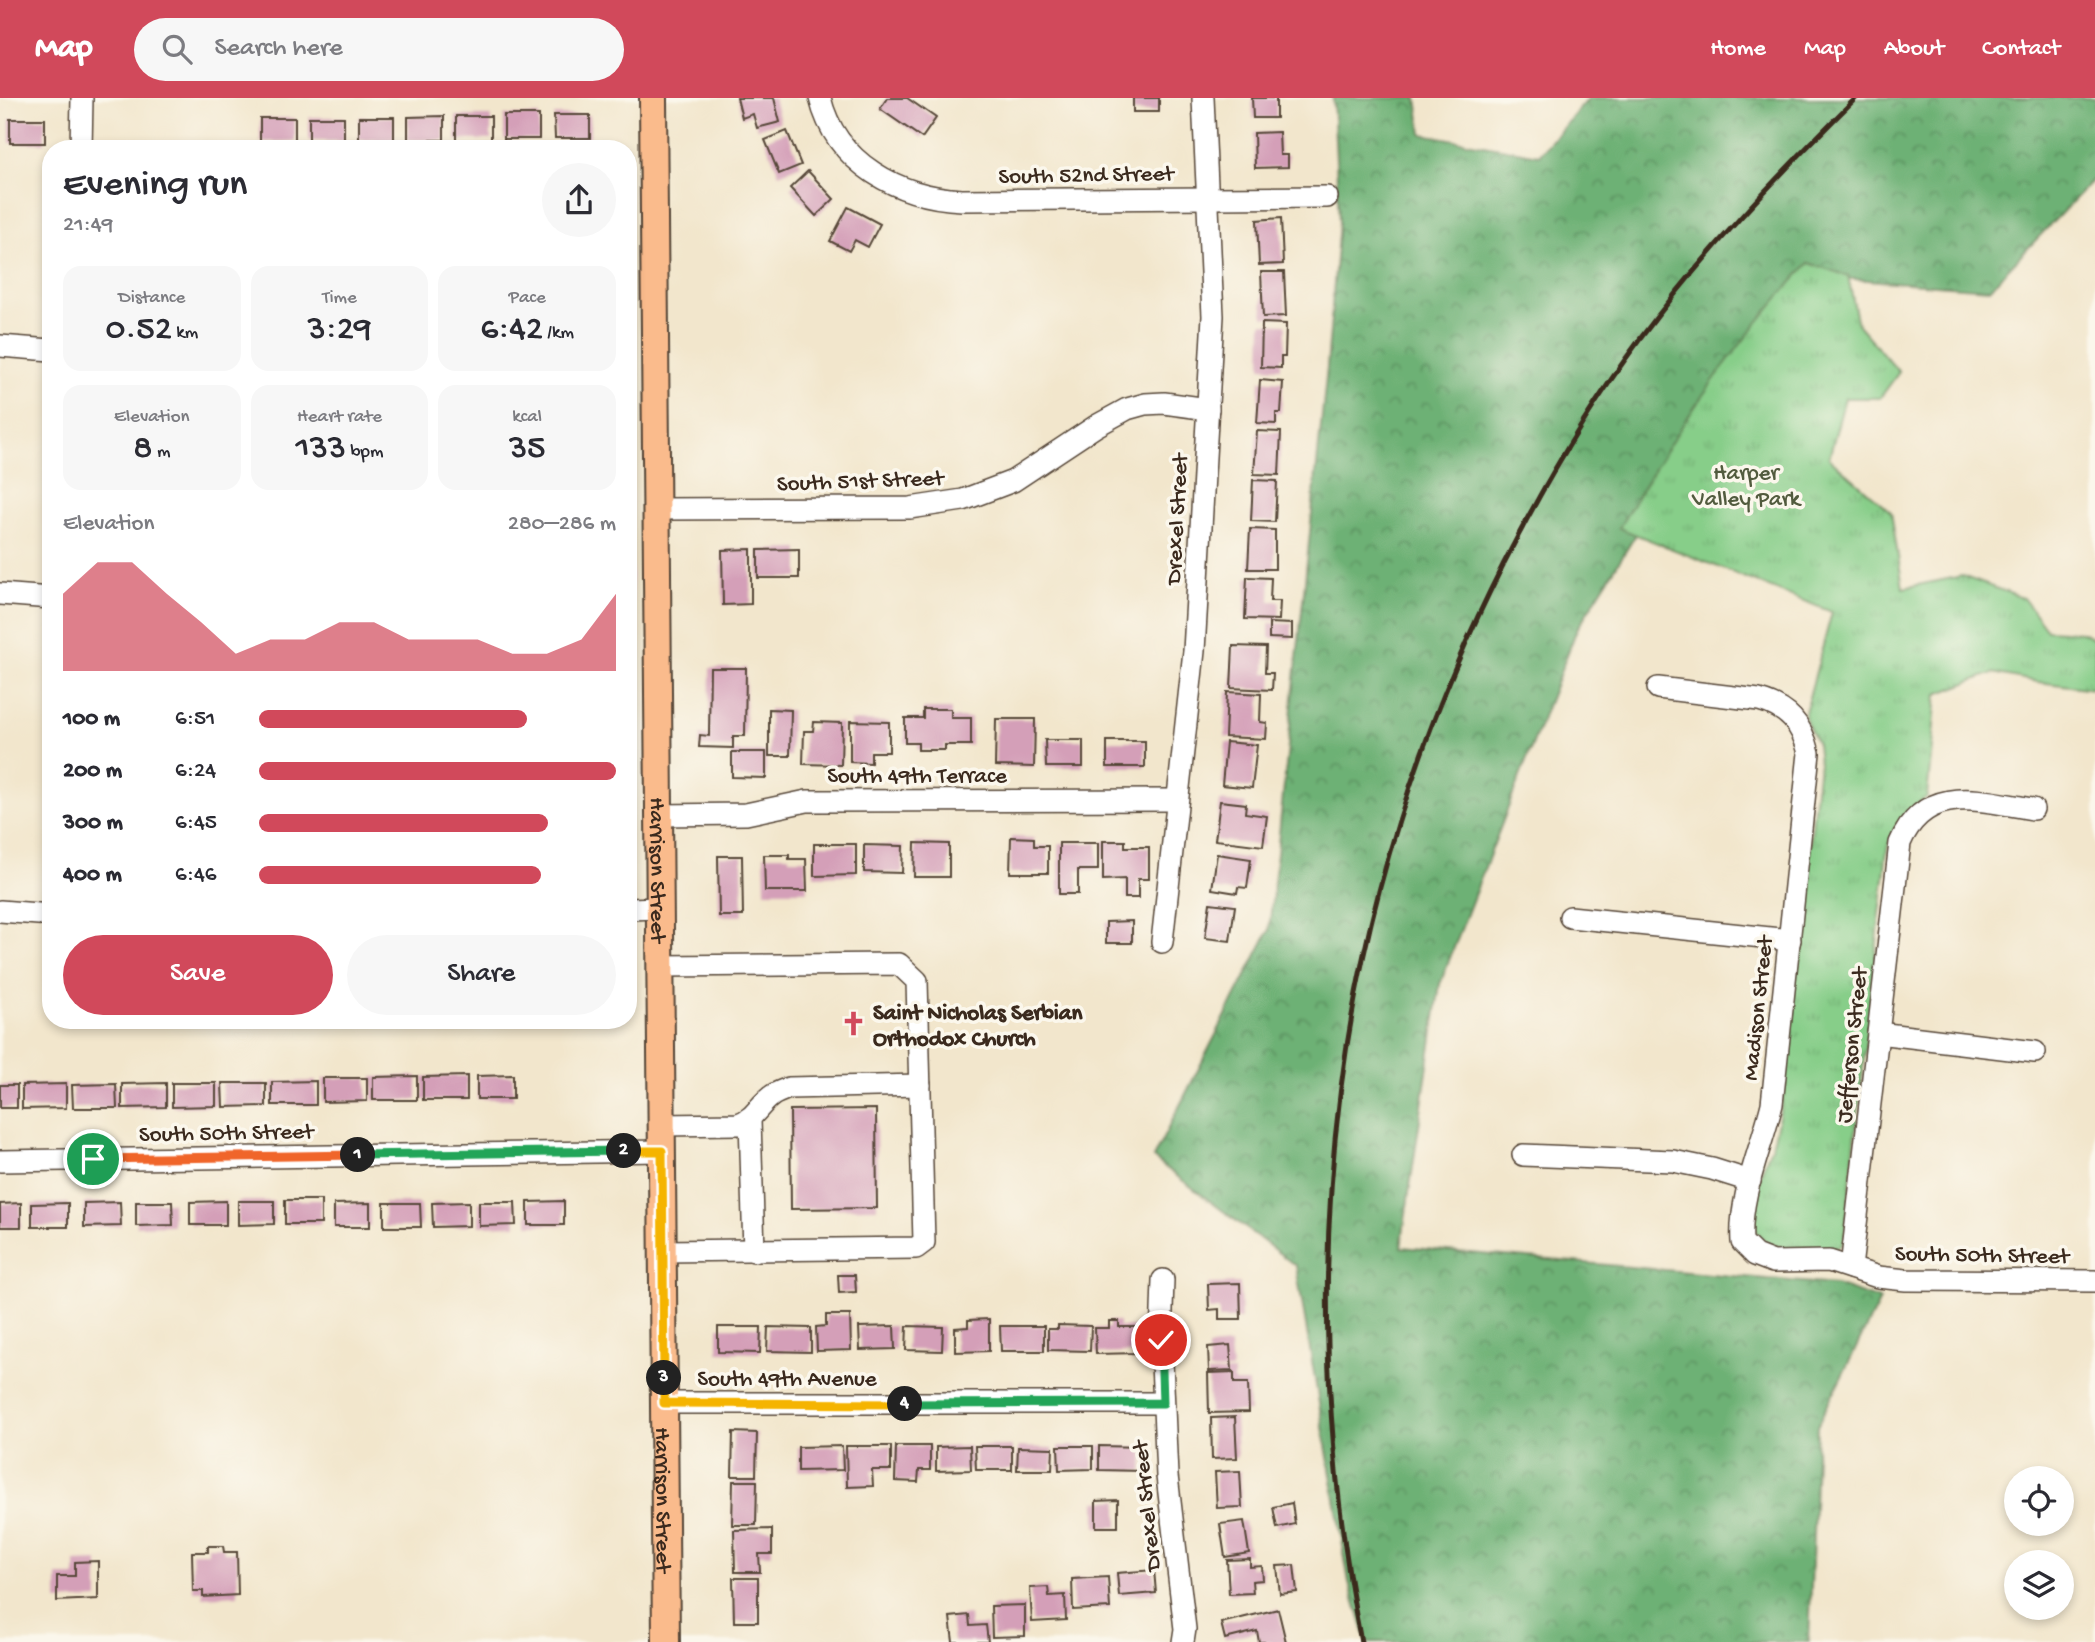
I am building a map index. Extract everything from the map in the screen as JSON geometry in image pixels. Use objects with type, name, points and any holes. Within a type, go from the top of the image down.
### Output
[{"type":"main road","name":"Harrison Street","points":[[653,98],[666,1642]]},
{"type":"street","points":[[81,140],[82,98]]},
{"type":"street","name":"South 52nd Street","points":[[820,98],[831,128],[855,159],[878,177],[897,187],[943,199],[1327,197]]},
{"type":"street","name":"Drexel Street","points":[[1162,942],[1194,651],[1213,316],[1203,98]]},
{"type":"street","points":[[0,346],[42,349]]},
{"type":"street","name":"South 51st Street","points":[[657,509],[910,508],[963,500],[1013,481],[1096,426],[1128,409],[1145,404],[1164,403],[1208,409]]},
{"type":"street","points":[[0,594],[42,597]]},
{"type":"street","name":"Madison Street","points":[[1658,688],[1774,704],[1794,719],[1805,737],[1809,753],[1772,1104],[1741,1220],[1742,1242],[1748,1248]]},
{"type":"street","name":"Jefferson Street","points":[[1852,1268],[1900,843],[1906,828],[1918,813],[1931,805],[1950,800],[1966,799],[2034,809]]},
{"type":"street","name":"South 49th Terrace","points":[[659,815],[746,814],[807,801],[1177,800]]},
{"type":"street","points":[[637,909],[660,908]]},
{"type":"street","points":[[0,912],[42,914]]},
{"type":"street","points":[[1570,917],[1790,940]]},
{"type":"street","points":[[661,966],[899,964],[918,981],[924,1242],[916,1248],[663,1251]]},
{"type":"street","points":[[1878,1033],[2035,1052]]},
{"type":"street","points":[[754,1251],[750,1120],[758,1108],[774,1095],[789,1088],[920,1085]]},
{"type":"street","name":"South 50th Street","points":[[0,1161],[662,1138],[750,1120]]},
{"type":"street","points":[[1523,1155],[1673,1161],[1750,1181]]},
{"type":"street","name":"South 50th Street","points":[[1748,1248],[1755,1255],[1773,1262],[1829,1261],[1878,1277],[1906,1280],[2095,1281]]},
{"type":"street","name":"Drexel Street","points":[[1163,1280],[1163,1403],[1167,1476],[1185,1629],[1183,1642]]},
{"type":"street","name":"South 49th Avenue","points":[[664,1403],[1163,1403]]},
{"type":"green space","points":[[1333,98],[1417,98],[1422,134],[1539,155],[1589,98],[2095,98],[2095,178],[1989,289],[1798,275],[1577,629],[1440,984],[1401,1247],[1836,1285],[1880,1300],[1817,1426],[1809,1642],[1367,1642],[1349,1582],[1296,1266],[1153,1158],[1269,931],[1327,367],[1339,222]]},
{"type":"green space","name":"Harper Valley Park","points":[[1809,263],[1848,276],[1858,325],[1899,372],[1880,398],[1845,398],[1829,458],[1891,512],[1903,588],[1962,576],[2023,598],[2047,630],[2082,632],[2095,639],[2095,689],[1993,673],[1937,694],[1927,797],[1901,819],[1892,833],[1887,850],[1844,1240],[1834,1249],[1821,1251],[1784,1249],[1768,1243],[1756,1231],[1751,1214],[1754,1194],[1774,1139],[1782,1101],[1819,763],[1817,744],[1804,716],[1832,612],[1619,528],[1706,390],[1755,325]]},
{"type":"building","points":[[737,98],[774,98],[780,122],[757,128],[753,114],[742,118]]},
{"type":"building","points":[[887,98],[907,98],[936,118],[922,138],[880,109]]},
{"type":"building","points":[[1133,98],[1159,98],[1159,112],[1133,112]]},
{"type":"building","points":[[1252,98],[1276,98],[1276,118],[1253,118]]},
{"type":"building","points":[[504,115],[539,115],[539,139],[504,139]]},
{"type":"building","points":[[554,115],[590,115],[590,138],[555,138]]},
{"type":"building","points":[[444,116],[444,140],[408,140],[408,117]]},
{"type":"building","points":[[456,116],[491,116],[491,140],[456,140]]},
{"type":"building","points":[[309,117],[344,117],[344,140],[309,140]]},
{"type":"building","points":[[359,117],[394,117],[394,140],[359,140]]},
{"type":"building","points":[[260,118],[295,118],[295,140],[260,140]]},
{"type":"building","points":[[10,119],[45,119],[45,140],[42,140],[42,143],[10,143]]},
{"type":"building","points":[[787,131],[801,165],[779,174],[765,140]]},
{"type":"building","points":[[1279,132],[1280,155],[1288,155],[1288,167],[1255,168],[1254,133]]},
{"type":"building","points":[[808,171],[834,199],[816,216],[790,188]]},
{"type":"building","points":[[848,207],[880,224],[868,247],[855,240],[849,251],[830,241]]},
{"type":"building","points":[[1281,218],[1283,264],[1259,265],[1257,220]]},
{"type":"building","points":[[1261,272],[1284,272],[1286,316],[1263,317]]},
{"type":"building","points":[[1262,323],[1286,324],[1285,357],[1281,357],[1281,368],[1261,367]]},
{"type":"building","points":[[1260,380],[1283,382],[1281,413],[1276,413],[1276,424],[1257,423]]},
{"type":"building","points":[[1257,431],[1281,432],[1279,475],[1254,474]]},
{"type":"building","points":[[1253,480],[1277,481],[1275,522],[1251,521]]},
{"type":"building","points":[[1250,529],[1275,530],[1275,569],[1248,569]]},
{"type":"building","points":[[751,549],[751,604],[723,605],[722,550]]},
{"type":"building","points":[[799,549],[799,578],[758,578],[758,550]]},
{"type":"building","points":[[1247,577],[1271,578],[1270,601],[1280,601],[1279,620],[1245,619]]},
{"type":"building","points":[[1269,623],[1292,624],[1292,639],[1269,638]]},
{"type":"building","points":[[1233,646],[1266,647],[1265,673],[1273,673],[1272,690],[1231,688]]},
{"type":"building","points":[[710,668],[746,668],[745,736],[733,736],[733,748],[699,747],[700,735],[709,736]]},
{"type":"building","points":[[1227,692],[1261,694],[1260,722],[1267,723],[1266,739],[1225,737]]},
{"type":"building","points":[[769,709],[791,710],[790,756],[769,756]]},
{"type":"building","points":[[923,709],[951,709],[951,718],[971,718],[971,745],[945,745],[945,750],[918,750],[918,743],[905,743],[905,718],[923,718]]},
{"type":"building","points":[[996,719],[1035,719],[1034,767],[995,766]]},
{"type":"building","points":[[850,721],[889,722],[889,752],[871,752],[871,763],[850,762]]},
{"type":"building","points":[[814,722],[842,723],[841,765],[803,764],[804,731],[813,731]]},
{"type":"building","points":[[1045,740],[1083,740],[1083,767],[1046,767]]},
{"type":"building","points":[[1107,741],[1145,741],[1145,767],[1107,767]]},
{"type":"building","points":[[1226,742],[1257,745],[1252,788],[1222,785]]},
{"type":"building","points":[[732,752],[766,752],[766,778],[732,777]]},
{"type":"building","points":[[1220,801],[1246,804],[1245,813],[1267,816],[1263,846],[1215,840]]},
{"type":"building","points":[[1011,837],[1034,838],[1034,846],[1048,846],[1048,873],[1010,873]]},
{"type":"building","points":[[1103,841],[1125,841],[1125,847],[1149,847],[1149,879],[1138,879],[1138,898],[1125,898],[1125,879],[1103,880]]},
{"type":"building","points":[[915,843],[949,844],[949,877],[914,877]]},
{"type":"building","points":[[1059,843],[1098,843],[1098,870],[1078,870],[1078,894],[1059,894]]},
{"type":"building","points":[[814,844],[856,844],[856,875],[814,876]]},
{"type":"building","points":[[864,845],[903,846],[902,873],[864,872]]},
{"type":"building","points":[[1217,854],[1251,859],[1247,888],[1238,887],[1237,893],[1212,889]]},
{"type":"building","points":[[764,855],[789,855],[789,859],[806,859],[807,891],[765,891]]},
{"type":"building","points":[[718,856],[742,856],[743,916],[719,916]]},
{"type":"building","points":[[1210,903],[1235,906],[1230,941],[1205,938]]},
{"type":"building","points":[[1132,921],[1132,943],[1106,943],[1106,922]]},
{"type":"building","points":[[513,1075],[513,1099],[477,1099],[477,1076]]},
{"type":"building","points":[[417,1076],[417,1100],[373,1100],[373,1077]]},
{"type":"building","points":[[467,1076],[467,1100],[423,1100],[423,1077]]},
{"type":"building","points":[[323,1078],[367,1078],[367,1101],[323,1102]]},
{"type":"building","points":[[316,1081],[316,1105],[272,1105],[272,1082]]},
{"type":"building","points":[[166,1083],[166,1107],[122,1108],[122,1084]]},
{"type":"building","points":[[172,1083],[216,1083],[216,1106],[172,1107]]},
{"type":"building","points":[[222,1083],[266,1083],[266,1106],[223,1107]]},
{"type":"building","points":[[66,1084],[66,1108],[22,1109],[22,1085]]},
{"type":"building","points":[[116,1084],[117,1108],[73,1108],[72,1085]]},
{"type":"building","points":[[0,1085],[17,1085],[17,1108],[0,1108]]},
{"type":"building","points":[[876,1109],[877,1208],[791,1209],[790,1110]]},
{"type":"building","points":[[285,1200],[321,1200],[321,1224],[285,1224]]},
{"type":"building","points":[[226,1201],[226,1225],[190,1225],[190,1202]]},
{"type":"building","points":[[238,1201],[274,1201],[274,1224],[238,1225]]},
{"type":"building","points":[[564,1201],[564,1225],[528,1225],[528,1202]]},
{"type":"building","points":[[120,1202],[121,1226],[84,1227],[84,1203]]},
{"type":"building","points":[[136,1202],[172,1202],[173,1225],[136,1226]]},
{"type":"building","points":[[469,1202],[469,1226],[433,1227],[432,1203]]},
{"type":"building","points":[[479,1202],[515,1202],[516,1225],[479,1226]]},
{"type":"building","points":[[21,1203],[21,1227],[0,1227],[0,1204]]},
{"type":"building","points":[[68,1203],[68,1227],[32,1227],[32,1204]]},
{"type":"building","points":[[370,1203],[370,1227],[334,1227],[334,1204]]},
{"type":"building","points":[[384,1203],[420,1203],[421,1227],[384,1227]]},
{"type":"building","points":[[838,1275],[855,1275],[856,1292],[839,1293]]},
{"type":"building","points":[[1240,1283],[1241,1319],[1219,1319],[1219,1309],[1209,1310],[1208,1284]]},
{"type":"building","points":[[826,1315],[850,1315],[851,1350],[817,1351],[816,1327],[826,1326]]},
{"type":"building","points":[[989,1319],[989,1351],[955,1352],[955,1328],[968,1327],[968,1320]]},
{"type":"building","points":[[1109,1321],[1119,1321],[1119,1327],[1138,1327],[1139,1353],[1096,1354],[1095,1328],[1109,1328]]},
{"type":"building","points":[[1058,1325],[1091,1326],[1090,1351],[1048,1350],[1048,1329],[1058,1329]]},
{"type":"building","points":[[894,1326],[895,1349],[860,1350],[859,1327]]},
{"type":"building","points":[[907,1326],[943,1327],[942,1351],[906,1350]]},
{"type":"building","points":[[1000,1326],[1044,1326],[1044,1351],[1001,1351]]},
{"type":"building","points":[[718,1327],[761,1327],[760,1353],[718,1352]]},
{"type":"building","points":[[768,1327],[811,1328],[811,1352],[767,1351]]},
{"type":"building","points":[[1230,1345],[1232,1370],[1209,1371],[1208,1347]]},
{"type":"building","points":[[1234,1372],[1234,1383],[1248,1383],[1249,1412],[1209,1413],[1208,1373]]},
{"type":"building","points":[[1235,1417],[1237,1458],[1212,1459],[1211,1418]]},
{"type":"building","points":[[733,1432],[757,1433],[756,1476],[732,1476]]},
{"type":"building","points":[[842,1446],[843,1470],[798,1471],[798,1447]]},
{"type":"building","points":[[846,1446],[891,1446],[891,1470],[872,1470],[873,1486],[847,1487]]},
{"type":"building","points":[[896,1446],[930,1446],[930,1470],[919,1470],[918,1482],[895,1481]]},
{"type":"building","points":[[970,1446],[971,1470],[936,1471],[936,1447]]},
{"type":"building","points":[[975,1446],[1012,1446],[1012,1470],[976,1470]]},
{"type":"building","points":[[1058,1446],[1093,1446],[1093,1469],[1059,1470]]},
{"type":"building","points":[[1099,1446],[1144,1447],[1143,1471],[1099,1470]]},
{"type":"building","points":[[1018,1447],[1053,1448],[1052,1470],[1017,1470]]},
{"type":"building","points":[[1240,1471],[1242,1507],[1217,1508],[1215,1472]]},
{"type":"building","points":[[733,1481],[757,1481],[756,1525],[732,1525]]},
{"type":"building","points":[[1118,1500],[1118,1527],[1096,1527],[1096,1501]]},
{"type":"building","points":[[1292,1503],[1295,1524],[1277,1528],[1273,1507]]},
{"type":"building","points":[[1244,1521],[1249,1553],[1225,1557],[1220,1524]]},
{"type":"building","points":[[772,1529],[772,1554],[759,1554],[760,1572],[735,1572],[734,1530]]},
{"type":"building","points":[[208,1546],[223,1546],[224,1552],[237,1552],[238,1595],[203,1597],[203,1591],[193,1591],[192,1552],[208,1552]]},
{"type":"building","points":[[1250,1559],[1250,1567],[1262,1566],[1263,1580],[1252,1581],[1253,1593],[1229,1594],[1227,1560]]},
{"type":"building","points":[[98,1561],[98,1599],[57,1601],[57,1576],[75,1576],[75,1562]]},
{"type":"building","points":[[1294,1565],[1297,1592],[1280,1594],[1277,1566]]},
{"type":"building","points":[[1154,1570],[1156,1593],[1119,1596],[1117,1573]]},
{"type":"building","points":[[1108,1577],[1110,1608],[1073,1610],[1072,1579]]},
{"type":"building","points":[[733,1578],[758,1578],[758,1622],[734,1622]]},
{"type":"building","points":[[1048,1587],[1049,1596],[1065,1595],[1066,1620],[1032,1622],[1030,1588]]},
{"type":"building","points":[[1025,1605],[1025,1636],[992,1637],[991,1606]]},
{"type":"building","points":[[1278,1609],[1286,1642],[1259,1642],[1257,1631],[1225,1639],[1221,1623]]},
{"type":"building","points":[[969,1615],[970,1626],[986,1625],[988,1642],[953,1642],[950,1617]]},
{"type":"railway","points":[[1361,1642],[1339,1503],[1329,1364],[1329,1227],[1340,1091],[1364,956],[1398,824],[1445,693],[1503,565],[1584,420],[1640,339],[1690,275],[1771,185],[1856,98]]},
{"type":"place","name":"Saint Nicholas Serbian Orthodox Church","points":[[853,1024]]},
{"type":"route","points":[[93,1159],[662,1151],[664,1403],[1163,1403],[1161,1340]]}]
